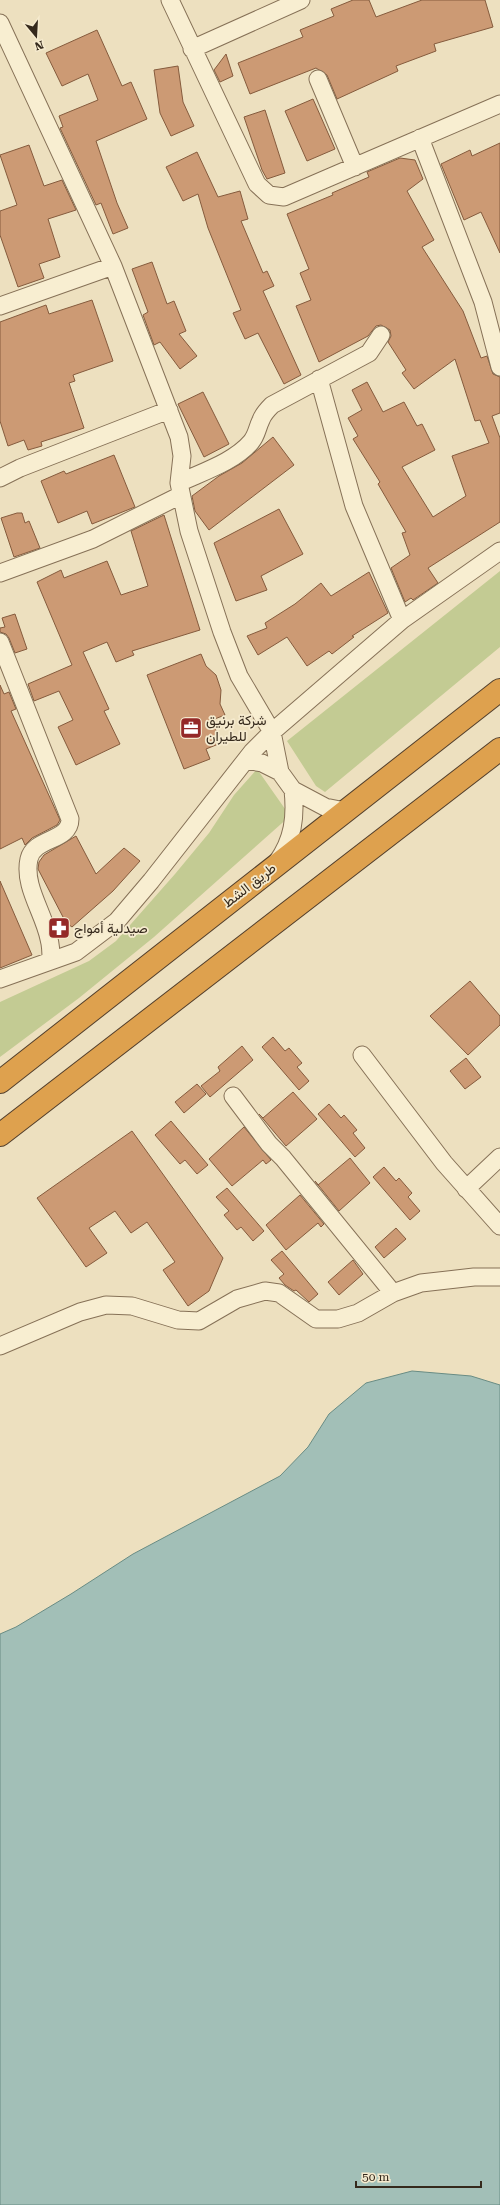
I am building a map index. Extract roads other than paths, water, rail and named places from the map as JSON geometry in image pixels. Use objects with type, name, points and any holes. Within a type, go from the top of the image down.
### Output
[{"type":"highway","name":"طريق الشط","points":[[0,1082],[500,690]]},
{"type":"highway","points":[[0,1135],[500,749]]},
{"type":"street","points":[[170,0],[257,184],[269,195],[284,197],[355,168],[500,104]]},
{"type":"street","points":[[192,49],[301,0]]},
{"type":"street","points":[[0,23],[113,266],[180,437],[182,456],[180,489],[190,531],[222,632],[239,676],[272,732],[280,772],[293,790],[325,807],[345,811]]},
{"type":"street","points":[[318,79],[355,168]]},
{"type":"street","points":[[420,138],[483,302],[500,367]]},
{"type":"street","points":[[0,306],[113,266]]},
{"type":"street","points":[[0,573],[93,539],[228,460],[250,443],[257,432],[261,419],[272,405],[369,353],[381,335]]},
{"type":"street","points":[[319,379],[354,506],[402,620]]},
{"type":"street","points":[[0,478],[47,456],[169,410]]},
{"type":"street","points":[[0,979],[76,952],[117,921],[151,881],[246,760],[272,732],[402,620],[500,551]]},
{"type":"street","points":[[0,642],[70,819],[70,825],[67,830],[38,846],[31,853],[29,860],[29,879],[49,938],[51,960]]},
{"type":"street","points":[[246,760],[262,763],[280,772]]},
{"type":"street","points":[[274,866],[290,838],[294,822],[295,806],[293,790]]},
{"type":"street","points":[[362,1055],[444,1163],[500,1226]]},
{"type":"street","points":[[233,1096],[269,1144],[283,1158],[393,1292]]},
{"type":"street","points":[[466,1189],[500,1157]]},
{"type":"street","points":[[0,1346],[80,1312],[106,1305],[132,1306],[178,1320],[199,1321],[237,1299],[265,1291],[279,1294],[316,1319],[338,1319],[358,1313],[393,1292],[421,1283],[474,1277],[500,1277]]},
{"type":"water","points":[[412,1371],[471,1376],[500,1385],[500,2205],[0,2205],[0,1634],[16,1627],[71,1594],[133,1554],[280,1476],[308,1447],[329,1414],[366,1383]]},
{"type":"place","name":"شركة برنيق للطيران","points":[[191,728]]},
{"type":"place","name":"صيدلية أمواج","points":[[59,928]]}]
